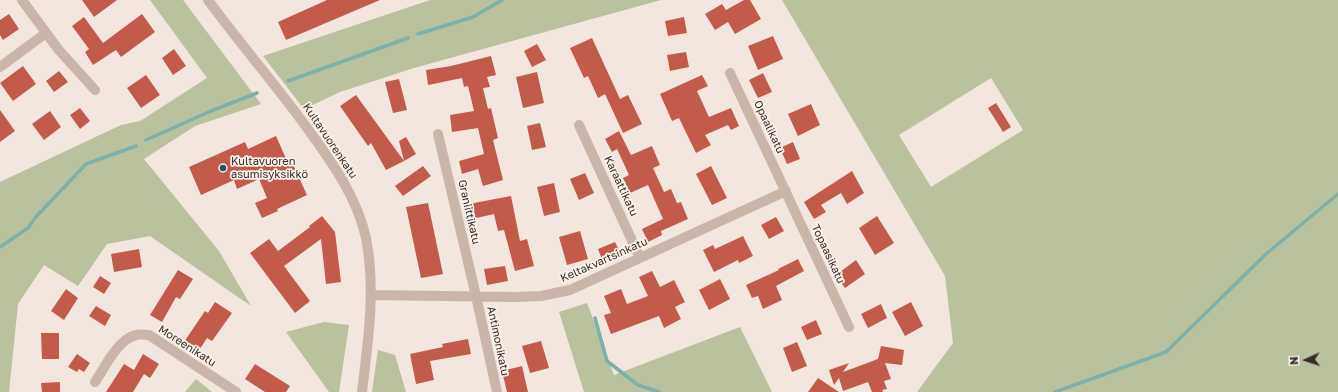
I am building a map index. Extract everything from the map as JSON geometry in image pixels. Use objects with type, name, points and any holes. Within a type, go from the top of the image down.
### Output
[{"type":"street","points":[[22,0],[67,59],[95,90]]},
{"type":"street","name":"Kultavuorenkatu","points":[[208,0],[290,104],[328,156],[347,186],[358,213],[366,238],[371,272],[369,334],[362,392]]},
{"type":"street","points":[[0,67],[46,33]]},
{"type":"street","name":"Opaalikatu","points":[[730,73],[786,191]]},
{"type":"street","name":"Karaattikatu","points":[[579,125],[640,258]]},
{"type":"street","name":"Graniittikatu","points":[[438,134],[476,296]]},
{"type":"street","name":"Keltakvartsinkatu","points":[[371,295],[541,296],[570,290],[786,191]]},
{"type":"street","name":"Topaasikatu","points":[[786,191],[849,327]]},
{"type":"street","name":"Antimonikatu","points":[[476,296],[497,392]]},
{"type":"street","name":"Moreenikatu","points":[[95,382],[119,345],[128,337],[137,334],[149,335],[236,392]]},
{"type":"green space","points":[[150,0],[183,0],[261,104],[195,126],[144,159],[219,251],[251,306],[150,236],[107,244],[78,286],[44,265],[18,304],[9,392],[0,392],[0,182],[121,125],[140,121],[207,78]]},
{"type":"green space","points":[[430,0],[661,0],[414,68],[340,92],[304,109],[263,56]]},
{"type":"green space","points":[[782,0],[1338,0],[1338,392],[917,392],[953,343],[945,276]],"holes":[[[991,78],[1023,130],[931,187],[899,135]]]},
{"type":"green space","points":[[587,303],[614,375],[740,327],[772,392],[584,392],[559,312]]},
{"type":"green space","points":[[324,322],[349,325],[339,392],[329,392],[286,332]]},
{"type":"green space","points":[[378,350],[395,355],[406,392],[372,392]]},
{"type":"green space","points":[[196,379],[212,392],[185,392]]},
{"type":"building","points":[[82,0],[117,0],[94,17]]},
{"type":"building","points":[[327,0],[380,0],[286,40],[278,22]]},
{"type":"building","points":[[744,0],[750,0],[761,19],[735,34],[728,22],[715,30],[705,14],[722,4],[726,10]]},
{"type":"building","points":[[9,14],[19,29],[3,40],[0,35],[0,20]]},
{"type":"building","points":[[142,14],[155,32],[121,57],[116,50],[93,65],[85,52],[89,49],[72,26],[84,17],[103,43]]},
{"type":"building","points":[[684,17],[687,33],[668,36],[665,21]]},
{"type":"building","points":[[773,36],[783,59],[758,70],[748,46]]},
{"type":"building","points":[[592,38],[620,99],[628,95],[642,124],[623,133],[605,94],[598,98],[588,76],[584,78],[570,48]]},
{"type":"building","points":[[537,44],[546,60],[532,67],[524,51]]},
{"type":"building","points":[[174,49],[186,66],[173,75],[162,58]]},
{"type":"building","points":[[686,52],[689,67],[670,71],[667,55]]},
{"type":"building","points":[[491,56],[496,75],[487,77],[490,87],[483,88],[488,109],[491,108],[498,138],[493,140],[503,180],[483,186],[478,169],[462,174],[459,161],[484,154],[478,128],[452,132],[450,115],[474,111],[468,86],[464,87],[462,78],[428,85],[426,70],[451,66]]},
{"type":"building","points":[[23,66],[36,84],[13,101],[0,83]]},
{"type":"building","points":[[59,71],[68,82],[54,92],[46,81]]},
{"type":"building","points":[[537,72],[544,103],[523,108],[516,77]]},
{"type":"building","points":[[763,73],[772,92],[758,98],[749,80]]},
{"type":"building","points":[[146,75],[160,95],[141,108],[127,88]]},
{"type":"building","points":[[702,75],[708,86],[697,91],[709,117],[731,108],[739,126],[731,130],[728,125],[705,135],[711,145],[696,153],[679,118],[672,121],[660,94]]},
{"type":"building","points":[[399,79],[407,110],[393,113],[385,82]]},
{"type":"building","points":[[356,95],[404,161],[386,170],[371,143],[368,146],[340,106]]},
{"type":"building","points":[[996,103],[1011,127],[1003,132],[988,108]]},
{"type":"building","points":[[811,104],[820,125],[798,136],[788,114]]},
{"type":"building","points":[[80,108],[90,121],[80,129],[70,115]]},
{"type":"building","points":[[0,110],[15,131],[0,142]]},
{"type":"building","points":[[50,111],[61,127],[44,140],[32,124]]},
{"type":"building","points":[[540,123],[546,147],[532,150],[527,126]]},
{"type":"building","points":[[619,131],[631,155],[652,146],[660,165],[653,168],[664,192],[671,189],[677,203],[681,202],[688,219],[661,231],[662,235],[648,242],[642,229],[663,219],[648,185],[630,193],[623,178],[629,175],[617,149],[612,152],[605,139]]},
{"type":"building","points":[[276,136],[288,163],[292,162],[307,195],[262,218],[255,203],[267,198],[259,179],[237,189],[234,180],[201,195],[189,167],[245,142],[248,149]]},
{"type":"building","points":[[406,137],[416,154],[404,161],[399,141]]},
{"type":"building","points":[[793,142],[800,159],[787,164],[780,148]]},
{"type":"building","points":[[423,166],[431,176],[403,196],[395,186]]},
{"type":"building","points":[[711,166],[727,198],[712,205],[696,174]]},
{"type":"building","points":[[852,171],[864,193],[847,204],[841,193],[821,205],[826,212],[814,219],[804,202]]},
{"type":"building","points":[[585,173],[594,193],[579,200],[570,179]]},
{"type":"building","points":[[554,183],[560,212],[544,216],[537,187]]},
{"type":"building","points":[[511,196],[520,241],[527,239],[534,266],[515,271],[504,230],[498,231],[494,214],[472,219],[469,204]]},
{"type":"building","points":[[428,203],[443,274],[421,278],[406,207]]},
{"type":"building","points":[[322,216],[335,232],[341,282],[326,284],[321,239],[284,266],[310,301],[295,313],[250,253],[269,239],[278,251]]},
{"type":"building","points":[[877,216],[894,243],[875,255],[859,228]]},
{"type":"building","points":[[776,217],[784,231],[769,239],[761,225]]},
{"type":"building","points":[[580,231],[588,259],[567,265],[559,237]]},
{"type":"building","points":[[743,236],[753,256],[739,263],[738,260],[714,272],[703,250],[713,245],[715,249]]},
{"type":"building","points":[[615,242],[621,254],[603,262],[598,249]]},
{"type":"building","points":[[139,249],[142,267],[114,272],[111,254]]},
{"type":"building","points":[[798,259],[804,271],[776,286],[782,300],[763,309],[758,296],[752,298],[746,285],[779,270],[778,269]]},
{"type":"building","points":[[856,260],[865,274],[845,288],[836,275]]},
{"type":"building","points":[[505,266],[508,281],[487,285],[484,269]]},
{"type":"building","points":[[178,270],[193,279],[180,299],[176,297],[162,322],[150,315]]},
{"type":"building","points":[[652,271],[660,287],[674,280],[685,302],[675,307],[681,319],[664,328],[659,316],[611,334],[604,315],[611,313],[604,296],[621,289],[627,304],[648,296],[639,277]]},
{"type":"building","points":[[100,276],[111,283],[104,294],[93,287]]},
{"type":"building","points":[[720,279],[730,299],[709,310],[699,290]]},
{"type":"building","points":[[66,289],[78,298],[64,320],[51,311]]},
{"type":"building","points":[[215,302],[232,313],[212,341],[207,338],[198,352],[184,342],[205,311],[208,313]]},
{"type":"building","points":[[911,302],[923,326],[905,336],[892,312]]},
{"type":"building","points":[[881,304],[887,318],[868,328],[861,314]]},
{"type":"building","points":[[96,306],[111,315],[105,326],[89,316]]},
{"type":"building","points":[[816,320],[822,334],[807,340],[801,327]]},
{"type":"building","points":[[41,333],[59,333],[59,359],[42,359]]},
{"type":"building","points":[[468,339],[471,354],[430,361],[434,380],[416,384],[410,354],[443,347],[442,344]]},
{"type":"building","points":[[541,341],[549,368],[530,373],[522,346]]},
{"type":"building","points":[[797,342],[807,366],[792,372],[783,348]]},
{"type":"building","points":[[881,346],[904,350],[902,365],[885,363],[891,379],[884,381],[887,389],[882,390],[883,392],[872,392],[868,382],[843,391],[839,378],[834,385],[829,370],[849,363],[843,372],[878,359]]},
{"type":"building","points":[[77,354],[90,363],[84,372],[79,369],[77,372],[68,367]]},
{"type":"building","points":[[143,354],[159,364],[150,378],[144,374],[133,392],[106,392],[124,364],[134,370]]},
{"type":"building","points":[[255,364],[290,386],[286,392],[265,392],[245,379]]},
{"type":"building","points":[[522,366],[528,392],[507,392],[502,371]]},
{"type":"building","points":[[818,378],[839,392],[808,392]]},
{"type":"building","points":[[60,382],[60,392],[42,392],[41,383]]},
{"type":"waterway","points":[[418,34],[473,17],[502,0]]},
{"type":"waterway","points":[[288,81],[408,38]]},
{"type":"waterway","points":[[146,140],[211,111],[257,93]]},
{"type":"waterway","points":[[0,247],[28,228],[35,218],[86,164],[136,146]]},
{"type":"waterway","points":[[1055,392],[1166,352],[1266,254],[1338,194]]},
{"type":"waterway","points":[[595,318],[607,361],[638,385],[659,392]]},
{"type":"place","name":"Kultavuoren asumisyksikkö","points":[[223,168]]}]
